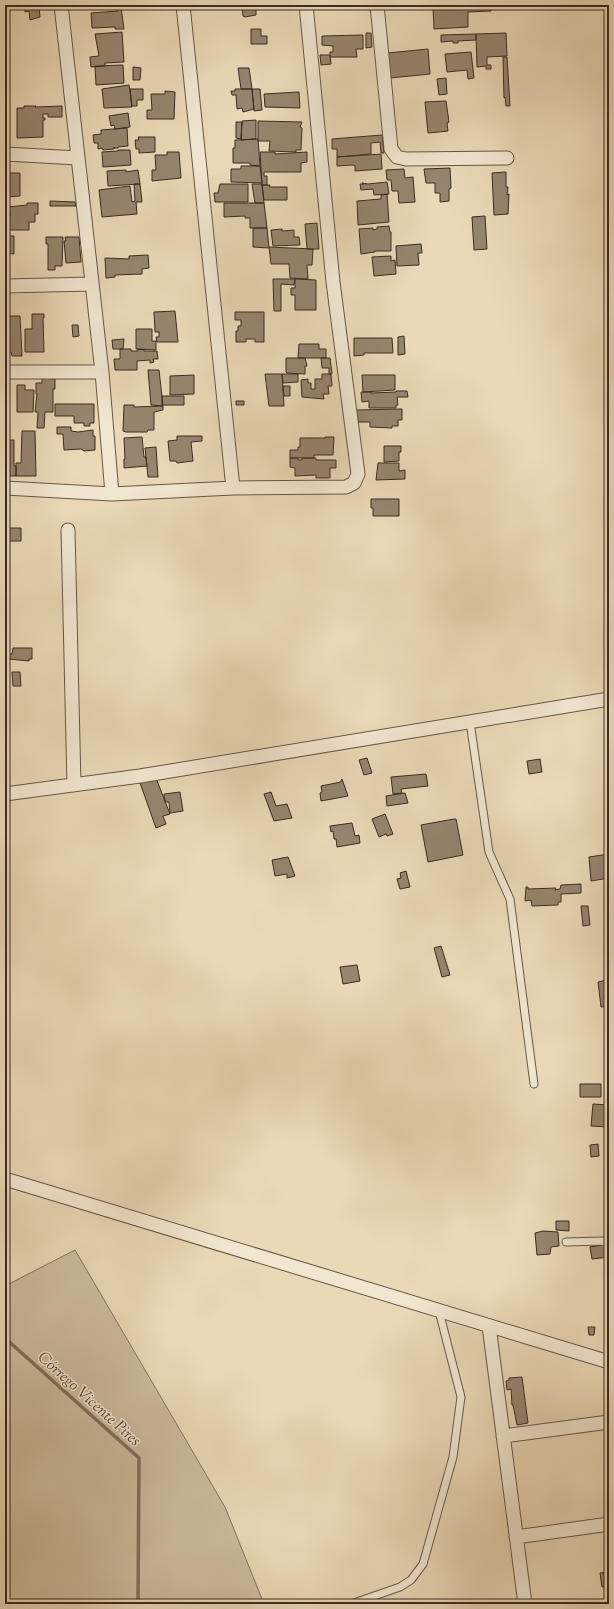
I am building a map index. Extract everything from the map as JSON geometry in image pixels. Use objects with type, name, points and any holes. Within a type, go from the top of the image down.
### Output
[{"type":"street","points":[[62,5],[102,372],[112,494]]},
{"type":"street","points":[[183,5],[233,488]]},
{"type":"street","points":[[5,488],[112,494],[233,488],[346,487],[354,483],[358,474],[333,282],[306,5]]},
{"type":"street","points":[[377,5],[391,149],[397,157],[406,159],[507,158]]},
{"type":"street","points":[[5,154],[78,158]]},
{"type":"street","points":[[5,286],[92,284]]},
{"type":"street","points":[[5,372],[102,372]]},
{"type":"street","points":[[68,530],[74,785]]},
{"type":"street","points":[[5,794],[140,776],[609,699]]},
{"type":"street","points":[[5,1179],[609,1362]]},
{"type":"street","points":[[488,1326],[525,1604]]},
{"type":"street","points":[[503,1436],[609,1422]]},
{"type":"street","points":[[516,1537],[609,1524]]},
{"type":"lane","points":[[470,722],[489,852],[510,899],[534,1084]]},
{"type":"lane","points":[[566,1242],[603,1241],[609,1244]]},
{"type":"lane","points":[[351,1604],[400,1587],[411,1580],[423,1564],[453,1457],[461,1397],[440,1311]]},
{"type":"shaded area","points":[[75,1250],[225,1507],[264,1604],[5,1604],[5,1286]]},
{"type":"building","points":[[22,5],[39,5],[40,17],[30,20],[29,11],[25,12]]},
{"type":"building","points":[[98,5],[119,5],[119,7],[99,8]]},
{"type":"building","points":[[242,5],[265,5],[265,7],[256,8],[256,15],[245,17],[243,16]]},
{"type":"building","points":[[460,5],[491,5],[491,11],[468,12],[468,27],[434,29],[433,6],[441,7]]},
{"type":"building","points":[[121,7],[124,29],[115,29],[115,27],[92,28],[91,13],[118,11],[118,8]]},
{"type":"building","points":[[251,29],[261,29],[261,36],[267,36],[267,44],[251,44]]},
{"type":"building","points":[[122,32],[124,62],[105,63],[105,66],[91,67],[90,57],[99,56],[95,34]]},
{"type":"building","points":[[366,33],[371,33],[372,47],[366,48]]},
{"type":"building","points":[[506,33],[507,56],[487,57],[487,65],[491,65],[491,69],[486,69],[486,66],[477,67],[476,34]]},
{"type":"building","points":[[476,34],[476,40],[458,41],[458,43],[453,43],[453,41],[441,42],[441,35]]},
{"type":"building","points":[[363,35],[363,49],[356,49],[357,57],[330,57],[330,52],[333,52],[333,46],[322,45],[322,36]]},
{"type":"building","points":[[428,49],[430,74],[390,78],[388,53]]},
{"type":"building","points":[[471,52],[474,78],[468,79],[467,70],[447,72],[445,54]]},
{"type":"building","points":[[320,55],[330,55],[331,64],[321,65]]},
{"type":"building","points":[[503,57],[507,57],[510,106],[506,106],[505,97],[504,98]]},
{"type":"building","points":[[123,65],[124,83],[96,85],[95,66]]},
{"type":"building","points":[[133,67],[141,68],[140,80],[133,80]]},
{"type":"building","points":[[238,68],[249,68],[252,89],[241,89]]},
{"type":"building","points":[[446,78],[447,94],[439,95],[437,79]]},
{"type":"building","points":[[129,85],[132,107],[104,108],[102,89]]},
{"type":"building","points":[[130,89],[143,89],[143,100],[137,100],[137,106],[132,106]]},
{"type":"building","points":[[235,89],[252,89],[254,109],[243,112],[242,108],[237,109],[236,95],[232,95],[231,91],[235,91]]},
{"type":"building","points":[[252,89],[260,89],[262,110],[254,111]]},
{"type":"building","points":[[165,91],[175,92],[174,119],[147,119],[147,110],[152,110],[151,94],[165,94]]},
{"type":"building","points":[[299,92],[300,108],[265,107],[264,94]]},
{"type":"building","points":[[446,101],[449,122],[447,123],[448,131],[428,133],[425,102]]},
{"type":"building","points":[[24,106],[62,106],[62,117],[48,117],[48,114],[43,114],[43,118],[45,118],[45,120],[43,120],[43,137],[17,138],[17,108],[24,108]]},
{"type":"building","points":[[128,113],[130,127],[115,129],[114,125],[111,126],[109,116]]},
{"type":"building","points":[[256,120],[256,139],[241,140],[242,121]]},
{"type":"building","points":[[258,121],[302,122],[300,127],[302,128],[301,150],[296,150],[296,152],[269,151],[270,141],[258,141]]},
{"type":"building","points":[[236,122],[242,122],[241,139],[236,138]]},
{"type":"building","points":[[127,128],[128,146],[103,150],[102,148],[98,149],[98,143],[94,143],[93,135],[101,134],[101,130]]},
{"type":"building","points":[[382,135],[384,153],[381,153],[380,142],[371,143],[371,154],[337,157],[337,149],[332,149],[332,139]]},
{"type":"building","points":[[138,137],[155,137],[155,152],[139,153],[139,149],[136,149],[135,140],[139,140]]},
{"type":"building","points":[[258,139],[260,166],[250,165],[250,163],[233,163],[233,148],[235,148],[235,140]]},
{"type":"building","points":[[130,150],[131,165],[103,167],[102,152]]},
{"type":"building","points":[[167,152],[179,152],[181,178],[152,181],[152,170],[156,170],[155,155],[167,155]]},
{"type":"building","points":[[260,152],[275,152],[275,154],[307,152],[307,162],[301,163],[301,172],[264,172],[264,176],[267,176],[267,185],[262,185]]},
{"type":"building","points":[[381,154],[382,169],[355,171],[355,166],[353,165],[337,166],[337,157]]},
{"type":"building","points":[[241,166],[260,166],[262,183],[231,182],[231,169],[241,169]]},
{"type":"building","points":[[450,168],[451,188],[449,189],[449,201],[440,202],[440,193],[435,193],[435,183],[426,183],[424,169]]},
{"type":"building","points":[[404,169],[405,178],[413,177],[415,202],[399,203],[398,191],[392,191],[391,180],[387,180],[386,170]]},
{"type":"building","points":[[126,170],[126,172],[138,170],[140,184],[108,186],[107,171]]},
{"type":"building","points":[[506,172],[506,187],[508,187],[507,195],[509,194],[508,214],[494,215],[492,173]]},
{"type":"building","points":[[5,173],[20,173],[20,196],[5,197]]},
{"type":"building","points":[[387,182],[389,194],[374,195],[373,189],[361,190],[360,184],[364,184],[362,183],[368,184]]},
{"type":"building","points":[[134,184],[140,184],[142,202],[136,202],[137,214],[102,217],[99,190],[130,186],[132,202],[135,201]]},
{"type":"building","points":[[220,184],[248,184],[248,202],[215,202],[214,193],[218,193]]},
{"type":"building","points":[[252,184],[262,184],[264,203],[255,203]]},
{"type":"building","points":[[262,185],[270,185],[269,187],[287,187],[287,200],[264,200]]},
{"type":"building","points":[[387,194],[389,222],[358,225],[357,201],[381,199],[381,195]]},
{"type":"building","points":[[50,201],[75,202],[76,206],[50,206]]},
{"type":"building","points":[[27,203],[38,203],[38,214],[35,214],[35,222],[29,222],[29,230],[8,230],[10,213],[8,213],[8,207],[27,205]]},
{"type":"building","points":[[224,203],[264,203],[267,228],[250,228],[250,218],[245,218],[245,216],[224,217]]},
{"type":"building","points":[[485,216],[487,249],[474,250],[472,217]]},
{"type":"building","points":[[317,223],[319,249],[307,249],[305,224]]},
{"type":"building","points":[[389,226],[391,232],[391,251],[375,251],[361,254],[359,229],[373,228],[373,230],[377,229],[377,227]]},
{"type":"building","points":[[253,228],[267,228],[269,248],[253,247]]},
{"type":"building","points":[[282,229],[282,231],[294,230],[294,237],[299,237],[300,245],[273,246],[271,230]]},
{"type":"building","points":[[5,236],[14,236],[14,254],[5,253]]},
{"type":"building","points":[[46,237],[63,237],[62,266],[55,266],[55,270],[48,270],[48,244],[46,244]]},
{"type":"building","points":[[65,237],[79,237],[81,262],[66,263]]},
{"type":"building","points":[[421,244],[422,253],[418,253],[419,265],[397,266],[396,246]]},
{"type":"building","points":[[269,247],[313,249],[312,265],[307,265],[308,279],[290,278],[289,264],[271,264]]},
{"type":"building","points":[[148,255],[149,268],[142,269],[142,274],[115,275],[115,277],[106,278],[105,258],[129,259],[129,256]]},
{"type":"building","points":[[391,256],[391,261],[395,260],[396,274],[374,276],[372,257]]},
{"type":"building","points":[[273,279],[295,279],[294,285],[281,284],[281,311],[274,311]]},
{"type":"building","points":[[295,279],[316,280],[316,310],[295,310],[295,295],[291,295],[291,288],[295,288]]},
{"type":"building","points":[[175,311],[178,342],[157,342],[156,337],[159,337],[159,332],[155,332],[154,312]]},
{"type":"building","points":[[235,312],[264,312],[264,342],[255,342],[255,339],[246,339],[246,342],[236,342],[236,331],[238,331],[238,326],[241,326],[241,320],[235,320]]},
{"type":"building","points":[[32,314],[44,314],[44,352],[25,352],[25,329],[32,329]]},
{"type":"building","points":[[5,316],[20,316],[22,356],[12,356],[11,352],[5,350]]},
{"type":"building","points":[[72,325],[78,325],[79,336],[73,337]]},
{"type":"building","points":[[136,329],[152,329],[152,341],[156,341],[156,350],[136,349]]},
{"type":"building","points":[[404,336],[405,354],[398,355],[398,337]]},
{"type":"building","points":[[354,338],[392,338],[393,353],[364,353],[364,355],[354,356]]},
{"type":"building","points":[[124,339],[123,349],[113,349],[112,340]]},
{"type":"building","points":[[299,344],[319,344],[319,349],[326,349],[326,358],[298,358]]},
{"type":"building","points":[[120,349],[131,349],[131,351],[138,351],[138,349],[144,351],[157,351],[158,359],[153,359],[154,362],[150,363],[150,360],[137,361],[137,370],[115,370],[114,359],[120,359]]},
{"type":"building","points":[[286,358],[305,358],[307,366],[305,366],[305,374],[287,373]]},
{"type":"building","points":[[321,358],[330,358],[332,374],[329,374],[329,368],[322,368]]},
{"type":"building","points":[[148,370],[159,370],[163,406],[151,405]]},
{"type":"building","points":[[265,374],[282,374],[284,406],[269,406]]},
{"type":"building","points":[[282,374],[298,374],[298,382],[283,383]]},
{"type":"building","points":[[322,374],[331,374],[332,386],[328,386],[329,394],[323,394],[324,399],[302,397],[301,380],[308,379],[308,383],[311,383],[311,389],[315,389],[315,379],[322,379]]},
{"type":"building","points":[[194,375],[194,394],[170,395],[170,376]]},
{"type":"building","points":[[362,375],[395,375],[395,390],[363,392]]},
{"type":"building","points":[[42,378],[55,379],[55,389],[53,389],[53,412],[45,412],[44,428],[37,428],[38,412],[35,412],[37,394],[36,383],[42,383]]},
{"type":"building","points":[[17,385],[25,385],[25,390],[34,390],[33,412],[17,412]]},
{"type":"building","points":[[283,386],[290,386],[290,396],[284,396]]},
{"type":"building","points":[[407,391],[408,397],[397,397],[398,405],[396,405],[396,408],[369,408],[369,401],[362,402],[361,392],[371,393]]},
{"type":"building","points":[[162,396],[184,396],[184,405],[162,405]]},
{"type":"building","points":[[236,401],[244,401],[244,405],[236,405]]},
{"type":"building","points":[[55,404],[94,404],[94,423],[90,423],[90,426],[84,426],[84,423],[74,423],[74,416],[55,416]]},
{"type":"building","points":[[124,405],[134,405],[134,407],[163,406],[163,410],[154,412],[154,430],[148,430],[147,432],[126,432],[123,431]]},
{"type":"building","points":[[402,409],[402,420],[398,420],[398,426],[392,426],[392,428],[370,427],[370,422],[358,422],[356,410]]},
{"type":"building","points":[[57,427],[71,427],[71,431],[78,432],[93,430],[93,436],[95,436],[95,450],[64,450],[63,434],[57,434]]},
{"type":"building","points":[[22,431],[35,431],[36,476],[16,476],[16,463],[21,463]]},
{"type":"building","points":[[177,436],[202,436],[202,441],[191,442],[193,461],[177,463],[176,461],[170,461],[168,441],[177,440]]},
{"type":"building","points":[[142,437],[144,457],[146,457],[147,466],[124,468],[124,438]]},
{"type":"building","points":[[334,437],[333,455],[314,455],[314,458],[290,458],[290,450],[298,450],[298,447],[300,447],[300,438]]},
{"type":"building","points":[[5,440],[14,440],[14,466],[16,466],[16,476],[6,476]]},
{"type":"building","points":[[384,446],[401,446],[399,461],[384,462]]},
{"type":"building","points":[[156,447],[158,477],[148,477],[145,448]]},
{"type":"building","points":[[290,458],[298,458],[298,460],[302,460],[302,458],[316,458],[316,460],[336,460],[336,468],[330,468],[330,478],[316,478],[316,475],[295,476],[295,468],[290,467]]},
{"type":"building","points":[[378,463],[399,463],[399,471],[405,470],[405,479],[376,480]]},
{"type":"building","points":[[371,499],[399,499],[399,516],[373,516]]},
{"type":"building","points":[[5,528],[21,528],[21,541],[5,541]]},
{"type":"building","points":[[13,648],[32,648],[32,659],[29,659],[29,661],[9,659],[9,654],[12,654]]},
{"type":"building","points":[[12,672],[20,672],[21,686],[13,686]]},
{"type":"building","points":[[367,758],[372,773],[364,775],[359,760]]},
{"type":"building","points":[[540,759],[542,772],[529,774],[527,761]]},
{"type":"building","points":[[426,774],[428,786],[401,789],[402,793],[393,794],[391,777]]},
{"type":"building","points":[[156,778],[170,814],[163,816],[166,824],[156,828],[139,780]]},
{"type":"building","points":[[342,779],[348,796],[321,801],[321,786],[341,782]]},
{"type":"building","points":[[180,792],[183,811],[170,813],[169,802],[165,802],[164,794]]},
{"type":"building","points":[[271,792],[276,806],[287,804],[292,818],[274,821],[264,794]]},
{"type":"building","points":[[405,793],[408,803],[387,806],[386,796]]},
{"type":"building","points":[[385,814],[393,834],[387,836],[386,834],[379,837],[372,819]]},
{"type":"building","points":[[456,819],[463,855],[428,862],[421,825]]},
{"type":"building","points":[[352,823],[355,836],[359,835],[360,843],[337,847],[336,839],[334,839],[333,831],[331,832],[330,826]]},
{"type":"building","points":[[609,854],[609,878],[591,881],[589,857]]},
{"type":"building","points":[[288,857],[295,876],[287,878],[287,874],[275,876],[272,860]]},
{"type":"building","points":[[406,871],[410,887],[400,889],[397,879],[401,878],[400,873]]},
{"type":"building","points":[[581,884],[581,893],[561,894],[561,902],[558,902],[558,905],[532,906],[531,900],[525,901],[526,887],[528,887],[528,889],[556,888],[555,890],[560,889],[561,885]]},
{"type":"building","points":[[581,906],[588,906],[590,925],[583,926]]},
{"type":"building","points":[[441,946],[450,975],[442,977],[434,948]]},
{"type":"building","points":[[357,965],[360,981],[343,984],[340,967]]},
{"type":"building","points":[[607,980],[609,1006],[601,1007],[598,982]]},
{"type":"building","points":[[580,1084],[601,1084],[601,1097],[580,1097]]},
{"type":"building","points":[[593,1104],[609,1105],[609,1127],[591,1126]]},
{"type":"building","points":[[598,1144],[599,1156],[591,1157],[590,1145]]},
{"type":"building","points":[[556,1221],[569,1221],[569,1231],[556,1230]]},
{"type":"building","points":[[543,1231],[558,1232],[559,1246],[551,1247],[550,1254],[537,1255],[535,1233]]},
{"type":"building","points":[[609,1244],[609,1257],[592,1259],[590,1247]]},
{"type":"building","points":[[588,1327],[595,1327],[594,1335],[589,1335]]},
{"type":"building","points":[[522,1377],[528,1423],[517,1425],[512,1405],[511,1389],[507,1390],[506,1381],[509,1380],[509,1378]]},
{"type":"building","points":[[609,1572],[609,1586],[602,1587],[600,1573]]},
{"type":"waterway","name":"Córrego Vicente Pires","points":[[5,1338],[139,1458],[138,1604]]}]
